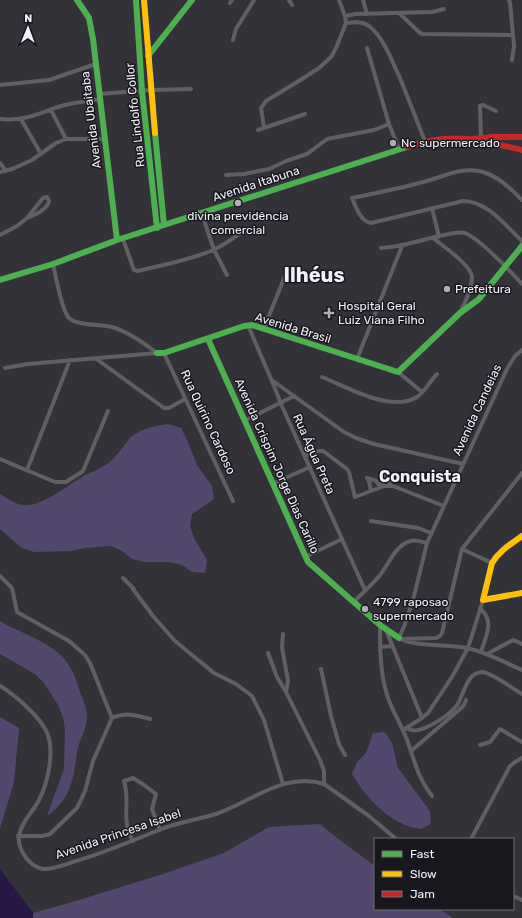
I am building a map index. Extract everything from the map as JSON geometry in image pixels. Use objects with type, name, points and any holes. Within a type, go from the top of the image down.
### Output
[{"type":"main road","name":"Avenida Ubaitaba","points":[[77,0],[88,18],[93,39],[104,139],[120,240]]},
{"type":"main road","name":"Rua Lindolfo Collor","points":[[136,0],[142,91],[157,228]]},
{"type":"main road","name":"Rua Lindolfo Collor","points":[[144,0],[164,226]]},
{"type":"main road","points":[[148,56],[192,0]]},
{"type":"main road","points":[[471,139],[480,137],[522,137]]},
{"type":"main road","points":[[503,146],[505,137]]},
{"type":"main road","name":"Avenida Itabuna","points":[[0,280],[53,264],[120,240],[425,141],[439,139],[471,139],[522,150]]},
{"type":"main road","points":[[398,372],[460,313],[475,302],[522,246]]},
{"type":"main road","name":"Avenida Brasil","points":[[160,353],[208,339],[248,325],[264,328],[398,372]]},
{"type":"main road","name":"Avenida Crispim Jorge Dias Carillo","points":[[208,339],[305,557],[311,566],[380,625],[400,639]]},
{"type":"main road","points":[[522,536],[500,552],[492,564],[483,600],[522,593]]},
{"type":"street","points":[[233,40],[236,29],[254,0]]},
{"type":"street","points":[[289,0],[292,5]]},
{"type":"street","points":[[264,127],[261,113],[263,105],[266,101],[302,79],[331,57],[346,23],[339,0]]},
{"type":"street","points":[[363,0],[367,14]]},
{"type":"street","points":[[509,0],[514,46],[512,60]]},
{"type":"street","points":[[345,16],[432,12],[444,9]]},
{"type":"street","points":[[400,14],[423,34],[513,35]]},
{"type":"street","points":[[346,23],[360,22],[368,25],[383,42],[425,141]]},
{"type":"street","points":[[367,48],[389,124],[399,149]]},
{"type":"street","points":[[0,85],[49,80],[96,64]]},
{"type":"street","points":[[0,119],[21,120],[69,104],[100,97],[151,90],[191,89]]},
{"type":"street","points":[[480,137],[480,106],[483,105],[496,111]]},
{"type":"street","points":[[51,110],[66,138]]},
{"type":"street","points":[[258,130],[305,114]]},
{"type":"street","points":[[21,120],[41,154]]},
{"type":"street","points":[[226,175],[256,173],[269,169],[307,154],[327,139],[374,130],[389,124]]},
{"type":"street","points":[[0,172],[25,164],[66,138],[104,139]]},
{"type":"street","points":[[0,163],[6,171]]},
{"type":"street","points":[[522,200],[505,184],[493,176],[472,170],[461,170],[427,181],[352,198],[362,217],[368,223],[462,201],[477,203],[487,209],[522,241]]},
{"type":"street","points":[[0,235],[18,226],[27,218],[43,198],[47,197],[49,201],[47,206],[36,214],[27,218]]},
{"type":"street","points":[[432,208],[439,237]]},
{"type":"street","points":[[202,214],[214,250],[227,275]]},
{"type":"street","points":[[120,240],[136,271],[214,250],[245,230]]},
{"type":"street","points":[[381,248],[402,246],[455,233],[465,233],[473,238],[522,284]]},
{"type":"street","points":[[433,238],[467,267],[471,274],[472,280],[460,313]]},
{"type":"street","points":[[357,359],[402,246]]},
{"type":"street","points":[[53,264],[63,306],[71,320],[78,323],[100,324],[113,327],[143,342],[160,353]]},
{"type":"street","points":[[264,328],[285,276]]},
{"type":"street","name":"Rua Água Preta","points":[[248,325],[281,404],[365,590]]},
{"type":"street","name":"Avenida Candeias","points":[[400,639],[414,596],[426,543],[507,369],[515,356],[522,350]]},
{"type":"street","name":"Avenida Brasil","points":[[5,368],[28,364],[160,353]]},
{"type":"street","name":"Rua Quirino Cardoso","points":[[160,353],[185,399],[233,501]]},
{"type":"street","points":[[95,358],[164,408],[169,408],[185,399]]},
{"type":"street","points":[[26,470],[70,360]]},
{"type":"street","points":[[398,372],[422,392]]},
{"type":"street","points":[[322,377],[375,399],[394,402],[416,397],[437,374]]},
{"type":"street","points":[[272,381],[344,432],[356,438],[374,444],[462,464]]},
{"type":"street","points":[[244,421],[281,404],[294,396]]},
{"type":"street","points":[[0,459],[60,483],[66,482],[83,470],[108,411]]},
{"type":"street","points":[[305,456],[323,451],[342,465],[349,472],[355,497],[384,486],[391,486],[444,506]]},
{"type":"street","points":[[272,484],[310,467]]},
{"type":"street","points":[[400,639],[436,638],[441,634],[462,549],[522,473]]},
{"type":"street","points":[[371,491],[367,478],[376,481],[379,484],[383,483],[384,478],[382,475],[387,478],[391,486]]},
{"type":"street","points":[[371,521],[418,528],[431,533]]},
{"type":"street","points":[[305,557],[342,539]]},
{"type":"street","points":[[354,602],[380,575],[403,544],[415,540],[426,543]]},
{"type":"street","points":[[462,549],[492,564]]},
{"type":"street","points":[[0,576],[12,588],[17,612],[69,641],[85,656],[90,663],[112,718]]},
{"type":"street","points":[[123,578],[134,589],[153,616],[175,641],[214,673],[236,684],[252,696],[264,720],[283,784]]},
{"type":"street","points":[[405,729],[428,713],[448,683],[468,648],[483,600]]},
{"type":"street","points":[[480,608],[485,612],[489,623],[481,652]]},
{"type":"street","points":[[380,625],[380,647],[384,683],[388,699],[405,729],[420,777],[432,796]]},
{"type":"street","points":[[386,629],[422,718]]},
{"type":"street","points":[[282,634],[282,647],[288,681],[286,692]]},
{"type":"street","name":"Avenida Crispim Jorge Dias Carillo","points":[[400,639],[409,642],[468,648],[487,654],[522,670]]},
{"type":"street","points":[[487,654],[510,641],[516,640],[522,644]]},
{"type":"street","points":[[380,647],[388,645],[392,646]]},
{"type":"street","points":[[268,653],[276,677],[286,692],[320,760],[324,771],[324,784]]},
{"type":"street","points":[[321,669],[331,716],[345,756]]},
{"type":"street","points":[[405,729],[414,730],[430,726],[451,712],[458,704],[468,681],[476,674],[482,672],[489,673],[522,694]]},
{"type":"street","points":[[0,686],[16,698],[40,722],[48,736],[49,744],[49,769],[42,794],[18,836],[42,836],[50,834],[77,808],[85,791],[93,761],[112,718],[122,714],[131,714],[150,718]]},
{"type":"street","points":[[411,751],[459,710],[466,700]]},
{"type":"street","points":[[480,745],[490,742],[500,729],[522,742]]},
{"type":"street","points":[[472,838],[510,766],[522,758]]},
{"type":"street","points":[[133,840],[127,828],[126,792],[124,781],[133,778],[156,794],[152,809],[160,830]]},
{"type":"street","name":"Avenida Princesa Isabel","points":[[18,836],[19,843],[27,859],[34,866],[44,869],[96,855],[173,825],[216,814],[283,784],[303,781],[324,784],[368,816],[395,838]]},
{"type":"shaded area","points":[[168,424],[181,428],[197,465],[212,486],[214,499],[192,514],[190,526],[194,538],[207,560],[205,573],[192,572],[182,565],[170,562],[145,562],[132,559],[122,551],[111,546],[85,548],[72,551],[34,552],[22,548],[0,529],[0,494],[13,502],[22,505],[29,505],[45,500],[82,477],[107,464],[114,458],[131,437],[139,431]]},
{"type":"shaded area","points":[[0,621],[46,644],[62,656],[74,674],[86,708],[87,720],[78,749],[70,788],[61,803],[47,816],[64,769],[65,730],[63,717],[58,705],[44,683],[35,674],[0,654]]},
{"type":"shaded area","points":[[0,717],[19,728],[14,782],[0,828]]},
{"type":"shaded area","points":[[385,732],[392,743],[398,768],[430,811],[431,824],[423,828],[420,829],[404,825],[386,814],[363,791],[352,774],[357,762],[366,753],[373,733]]},
{"type":"shaded area","points":[[320,824],[374,865],[374,910],[441,910],[453,918],[33,918],[33,913],[160,875],[224,853],[269,827]]},
{"type":"shaded area","points":[[0,869],[33,913],[33,918],[0,918]]},
{"type":"traffic: fast","points":[[77,0],[89,18],[93,39],[117,240]]},
{"type":"traffic: fast","points":[[136,0],[142,91],[157,228]]},
{"type":"traffic: fast","points":[[148,56],[192,0]]},
{"type":"traffic: fast","points":[[155,133],[164,225]]},
{"type":"traffic: fast","points":[[0,280],[53,264],[117,240],[407,147]]},
{"type":"traffic: fast","points":[[157,353],[164,353],[244,326],[252,325],[398,372],[460,313],[479,299],[522,246]]},
{"type":"traffic: fast","points":[[208,339],[308,562],[380,625],[399,638]]},
{"type":"traffic: slow","points":[[144,0],[155,133]]},
{"type":"traffic: slow","points":[[522,536],[502,551],[492,563],[483,600],[522,593]]},
{"type":"traffic: jam","points":[[473,139],[522,137]]},
{"type":"traffic: jam","points":[[407,147],[437,140],[460,138],[482,141],[522,150]]},
{"type":"place","name":"Nc supermercado","points":[[393,143]]},
{"type":"place","name":"divina previdência comercial","points":[[238,203]]},
{"type":"place","name":"Prefeitura","points":[[447,289]]},
{"type":"place","name":"Hospital Geral Luiz Viana Filho","points":[[329,313]]},
{"type":"place","name":"4799 raposao supermercado","points":[[365,609]]},
{"type":"district","name":"Ilhéus","points":[[314,275]]},
{"type":"district","name":"Conquista","points":[[420,476]]}]
